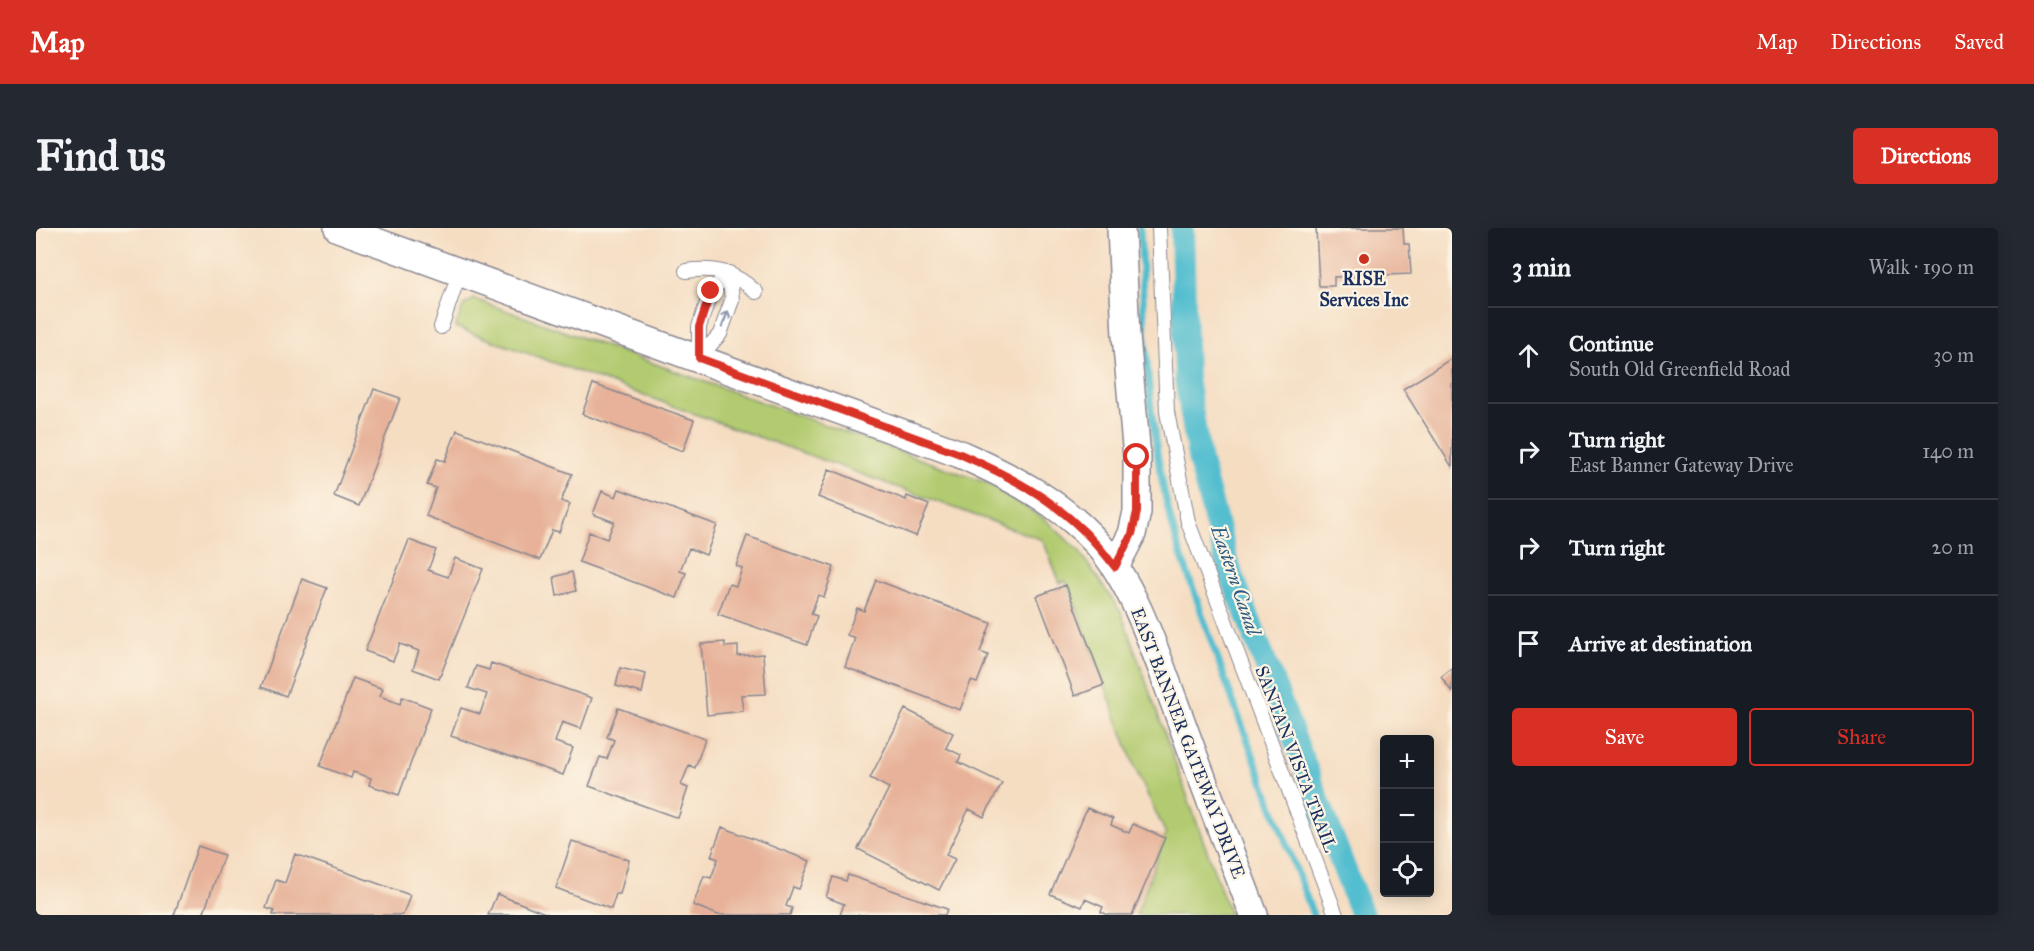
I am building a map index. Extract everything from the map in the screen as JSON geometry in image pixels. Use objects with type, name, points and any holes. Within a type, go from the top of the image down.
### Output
[{"type":"street","name":"EAST BANNER GATEWAY DRIVE","points":[[338,228],[960,454],[1024,485],[1055,505],[1087,533],[1115,567],[1141,616],[1254,915]]},
{"type":"street","points":[[1115,567],[1132,534],[1137,512],[1137,457],[1126,336],[1121,228]]},
{"type":"lane","name":"SANTAN VISTA TRAIL","points":[[1159,228],[1167,412],[1188,522],[1336,915]]},
{"type":"lane","points":[[686,271],[704,269],[729,273],[756,292]]},
{"type":"lane","points":[[441,327],[460,271]]},
{"type":"lane","points":[[699,358],[720,334],[732,300],[729,273]]},
{"type":"lane","points":[[699,358],[699,327],[711,291],[729,273]]},
{"type":"green space","points":[[474,299],[987,483],[1046,520],[1079,551],[1121,612],[1230,915],[1136,915],[1166,834],[1135,768],[1069,587],[1065,581],[1060,583],[1043,540],[455,327],[464,305]]},
{"type":"building","name":"RISE Services Inc","points":[[1316,228],[1403,228],[1404,244],[1409,244],[1411,274],[1334,277],[1334,286],[1319,286]]},
{"type":"building","points":[[1452,358],[1452,467],[1403,389]]},
{"type":"building","points":[[593,384],[694,420],[683,451],[582,414]]},
{"type":"building","points":[[374,389],[400,398],[359,506],[334,496]]},
{"type":"building","points":[[457,430],[572,474],[561,501],[570,504],[559,532],[552,530],[540,560],[426,516],[436,488],[427,485],[437,459],[445,461]]},
{"type":"building","points":[[829,469],[906,500],[907,496],[929,505],[916,536],[818,497]]},
{"type":"building","points":[[619,489],[717,525],[706,555],[689,548],[680,571],[686,573],[677,598],[579,562],[589,532],[607,539],[614,522],[593,514],[602,491],[616,497]]},
{"type":"building","points":[[747,536],[834,567],[824,597],[818,595],[811,614],[817,616],[807,645],[718,614],[729,584],[736,586],[742,568],[736,566]]},
{"type":"building","points":[[409,540],[436,550],[428,570],[448,577],[455,558],[483,569],[439,679],[413,669],[419,651],[400,644],[393,661],[365,651]]},
{"type":"building","points":[[572,572],[576,591],[557,596],[554,577]]},
{"type":"building","points":[[302,579],[327,588],[286,696],[261,687]]},
{"type":"building","points":[[876,580],[991,623],[980,652],[988,655],[977,683],[971,681],[960,710],[845,667],[855,638],[847,635],[857,608],[864,611]]},
{"type":"building","points":[[1066,585],[1104,685],[1075,696],[1037,596]]},
{"type":"building","points":[[725,642],[725,647],[738,646],[738,656],[763,654],[766,694],[741,695],[743,711],[707,715],[701,644]]},
{"type":"building","points":[[491,663],[592,698],[581,729],[562,722],[555,742],[573,748],[563,775],[451,736],[461,708],[480,714],[487,694],[468,688],[476,666],[489,670]]},
{"type":"building","points":[[620,668],[646,674],[642,693],[616,686]]},
{"type":"building","points":[[1452,668],[1452,692],[1441,677]]},
{"type":"building","points":[[353,678],[383,689],[380,696],[400,704],[402,697],[431,708],[399,795],[369,785],[371,778],[353,772],[351,778],[320,766]]},
{"type":"building","points":[[618,708],[705,739],[695,768],[689,765],[681,785],[688,788],[678,818],[589,786],[600,757],[607,759],[614,740],[607,737]]},
{"type":"building","points":[[905,709],[953,733],[946,748],[961,755],[958,762],[1002,783],[984,817],[969,809],[946,855],[955,859],[939,890],[858,849],[889,788],[870,778]]},
{"type":"building","points":[[1087,808],[1113,819],[1111,825],[1129,833],[1133,824],[1165,838],[1132,915],[1107,915],[1101,912],[1103,907],[1085,899],[1082,907],[1050,894]]},
{"type":"building","points":[[722,827],[810,861],[799,889],[793,887],[786,906],[792,908],[790,915],[718,915],[693,905],[704,876],[711,878],[718,859],[711,856]]},
{"type":"building","points":[[572,841],[629,860],[620,894],[616,894],[611,909],[556,888]]},
{"type":"building","points":[[198,846],[224,855],[203,915],[174,915]]},
{"type":"building","points":[[295,854],[410,895],[403,915],[273,915],[274,911],[266,908],[276,880],[285,883]]},
{"type":"building","points":[[848,875],[947,909],[945,915],[840,915],[844,904],[826,897],[833,877],[846,881]]},
{"type":"building","points":[[497,894],[550,915],[488,915]]},
{"type":"waterway","points":[[1140,228],[1150,395],[1168,511],[1216,654],[1313,915]]},
{"type":"waterway","name":"Eastern Canal","points":[[1182,228],[1186,379],[1200,462],[1227,563],[1362,915]]},
{"type":"place","name":"RISE Services Inc","points":[[1364,259]]},
{"type":"route","points":[[711,291],[699,327],[699,358],[960,454],[995,470],[1055,505],[1099,545],[1115,567],[1132,534],[1137,512],[1137,457]]}]
